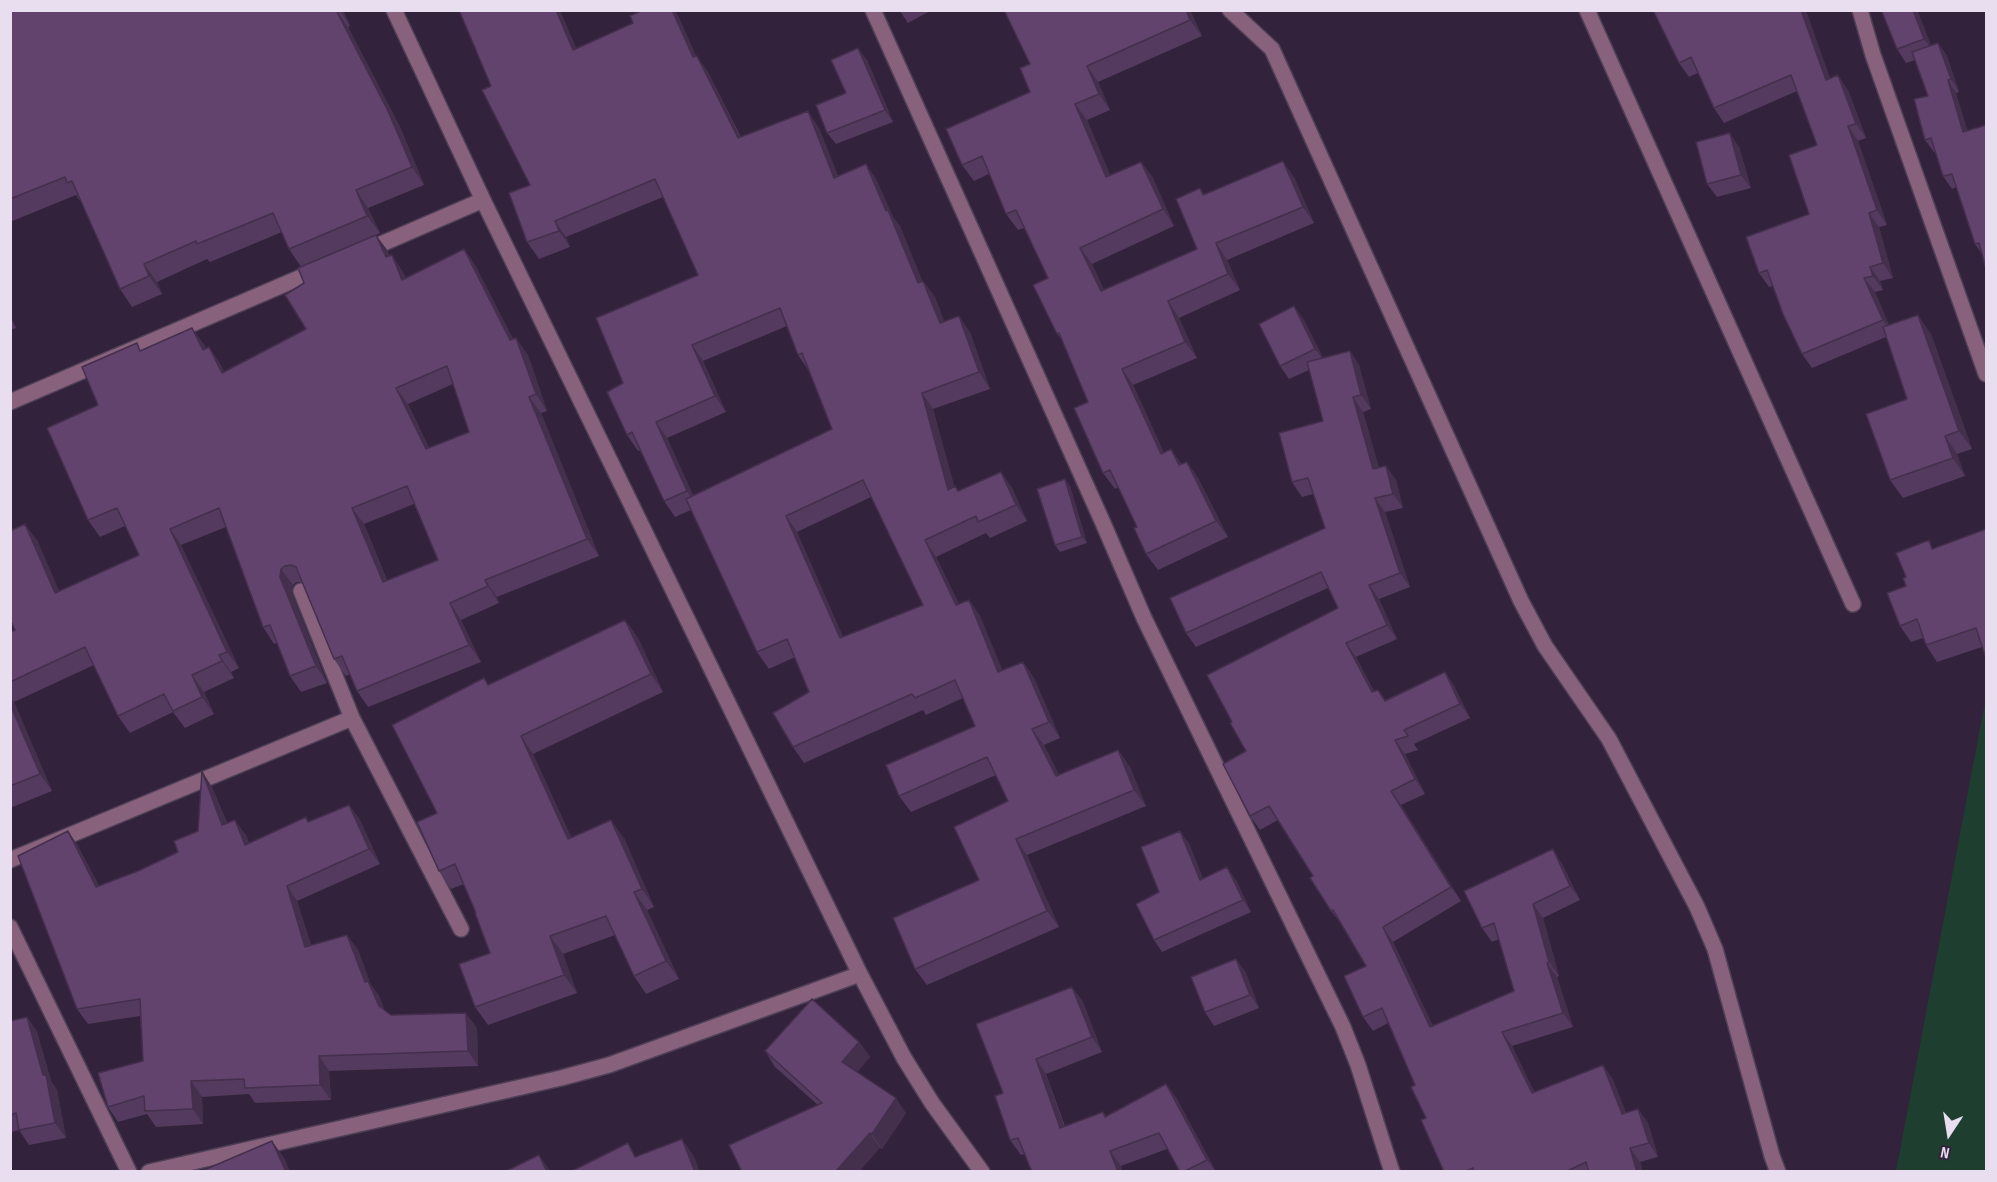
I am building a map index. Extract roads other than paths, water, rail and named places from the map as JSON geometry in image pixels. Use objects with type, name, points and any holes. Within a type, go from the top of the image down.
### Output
[{"type":"street","points":[[394,10],[483,200],[860,974],[904,1058],[932,1103],[982,1172]]},
{"type":"street","points":[[873,10],[1144,618],[1342,1027],[1358,1065],[1392,1172]]},
{"type":"street","points":[[1230,10],[1272,49],[1521,601],[1545,646],[1609,739],[1697,907],[1715,949],[1778,1172]]},
{"type":"street","points":[[1587,10],[1853,604]]},
{"type":"street","points":[[1860,10],[1873,55],[1986,374]]},
{"type":"street","points":[[351,256],[483,200]]},
{"type":"street","points":[[10,402],[329,266]]},
{"type":"street","points":[[301,591],[352,718],[461,929]]},
{"type":"street","points":[[10,860],[352,718]]},
{"type":"street","points":[[10,927],[129,1172]]},
{"type":"street","points":[[149,1172],[590,1071],[860,974]]}]
